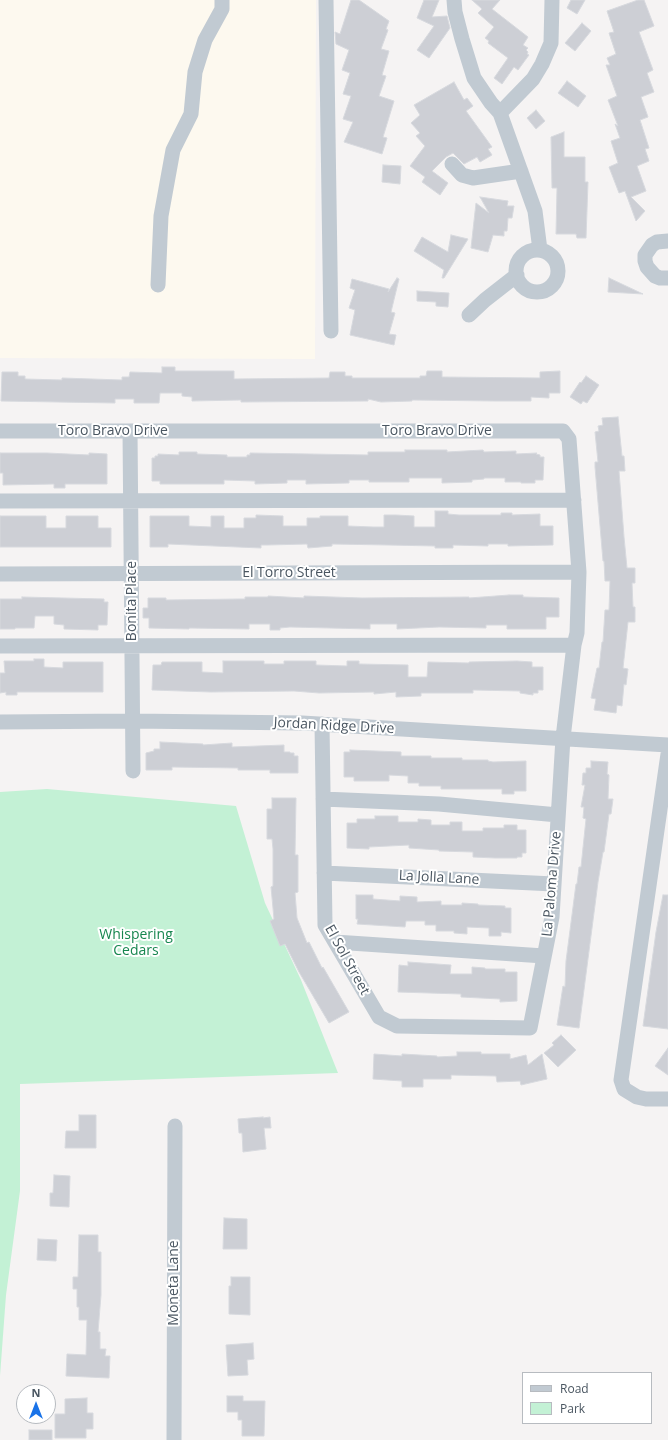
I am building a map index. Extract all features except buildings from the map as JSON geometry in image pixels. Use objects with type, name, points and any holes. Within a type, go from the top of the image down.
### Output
[{"type":"street","points":[[158,285],[162,216],[173,150],[191,114],[195,72],[205,40],[222,9],[222,0]]},
{"type":"street","points":[[326,0],[331,331]]},
{"type":"street","points":[[454,0],[455,12],[474,78],[491,103],[500,112],[535,210],[540,250]]},
{"type":"street","points":[[500,112],[533,79],[542,64],[551,43],[552,0]]},
{"type":"street","points":[[452,164],[462,175],[473,178],[521,171]]},
{"type":"street","points":[[668,241],[658,242],[652,245],[646,255],[645,261],[647,267],[655,276],[660,278],[668,278]]},
{"type":"street","points":[[540,250],[549,253],[558,265],[557,278],[554,285],[541,292],[534,292],[522,286],[517,275],[516,266],[519,260],[529,251],[540,250]]},
{"type":"street","points":[[469,315],[485,300],[517,275]]},
{"type":"street","name":"Toro Bravo Drive","points":[[0,431],[563,431],[569,439],[578,572],[578,633],[574,645],[564,738]]},
{"type":"street","name":"Bonita Place","points":[[130,431],[133,771]]},
{"type":"street","points":[[0,501],[574,500]]},
{"type":"street","name":"El Torro Street","points":[[0,574],[578,572]]},
{"type":"street","points":[[0,646],[132,647],[574,645]]},
{"type":"street","name":"Jordan Ridge Drive","points":[[0,722],[132,721],[322,724],[668,745]]},
{"type":"street","name":"El Sol Street","points":[[322,724],[325,925],[379,1016],[397,1026],[530,1028]]},
{"type":"street","name":"La Paloma Drive","points":[[530,1028],[552,917],[564,738]]},
{"type":"street","points":[[668,754],[621,1080],[624,1089],[636,1097],[646,1099],[668,1099]]},
{"type":"street","points":[[323,798],[439,804],[558,815]]},
{"type":"street","name":"La Jolla Lane","points":[[324,873],[554,884]]},
{"type":"street","points":[[336,942],[544,956]]},
{"type":"street","name":"Moneta Lane","points":[[174,1440],[175,1126]]},
{"type":"shaded area","points":[[0,0],[316,0],[315,359],[0,358]]},
{"type":"green space","name":"Whispering Cedars","points":[[47,789],[236,806],[265,903],[301,980],[338,1073],[20,1084],[20,1191],[6,1295],[0,1376],[0,792]]}]
